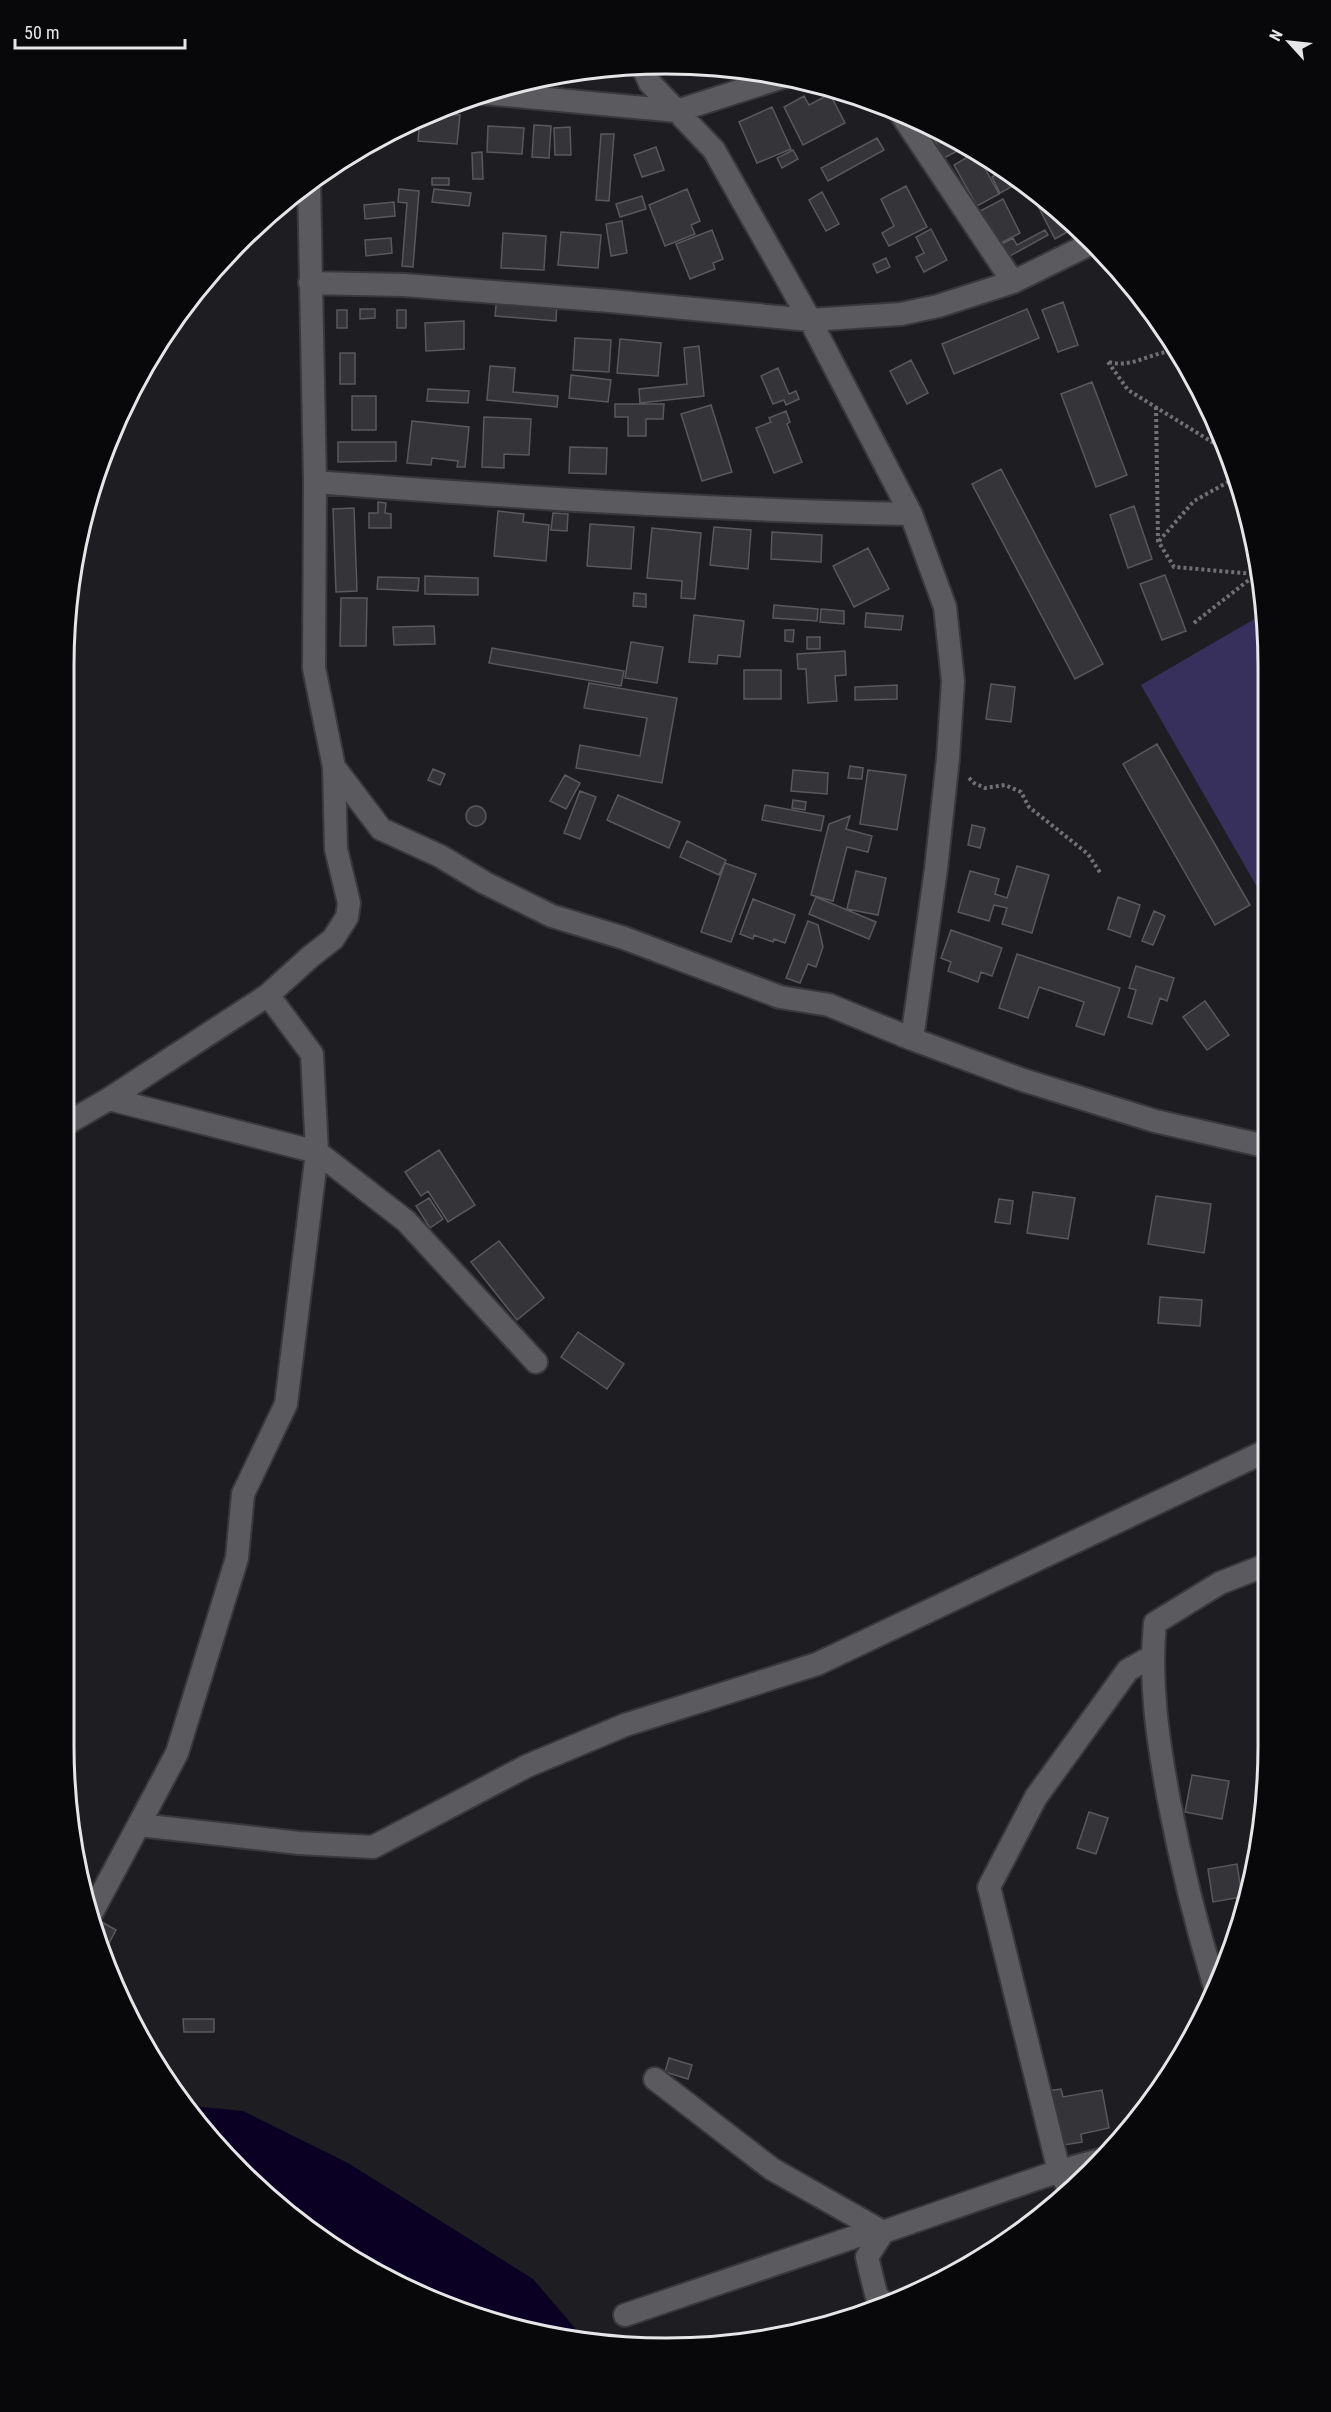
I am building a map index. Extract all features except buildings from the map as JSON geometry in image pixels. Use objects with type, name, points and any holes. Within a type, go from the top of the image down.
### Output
[{"type":"street","points":[[646,75],[650,83],[714,150],[810,321],[911,514],[945,607],[953,681],[948,758],[912,1039]]},
{"type":"street","points":[[508,95],[676,111],[766,83]]},
{"type":"street","points":[[910,127],[1013,282]]},
{"type":"street","points":[[74,1119],[109,1099],[268,995],[333,939],[347,917],[349,903],[336,849],[334,768],[314,669],[315,482],[309,193]]},
{"type":"street","points":[[310,283],[404,285],[610,301],[810,321],[901,314],[938,306],[1013,282],[1084,247]]},
{"type":"street","points":[[315,482],[496,496],[736,510],[911,514]]},
{"type":"street","points":[[334,768],[381,829],[440,856],[485,883],[552,916],[624,938],[780,997],[829,1005],[1023,1080],[1155,1121],[1258,1144]]},
{"type":"street","points":[[96,1906],[177,1753],[237,1558],[243,1494],[286,1404],[317,1152],[312,1054],[268,995]]},
{"type":"street","points":[[109,1099],[317,1152],[406,1221],[536,1362]]},
{"type":"street","points":[[139,1825],[299,1843],[373,1847],[527,1766],[625,1725],[817,1664],[1258,1455]]},
{"type":"street","points":[[1211,1974],[1178,1847],[1159,1746],[1151,1657],[1155,1623],[1220,1583],[1258,1568]]},
{"type":"street","points":[[1066,2182],[1059,2171],[989,1887],[1036,1797],[1128,1670],[1151,1657]]},
{"type":"street","points":[[655,2079],[772,2169],[881,2230]]},
{"type":"street","points":[[625,2315],[1085,2164]]},
{"type":"street","points":[[879,2298],[876,2294],[867,2257],[881,2230]]},
{"type":"path","points":[[1167,353],[1120,366],[1108,362],[1128,390],[1213,443]]},
{"type":"path","points":[[1156,406],[1158,541],[1174,567],[1250,572]]},
{"type":"path","points":[[1158,541],[1194,501],[1228,482]]},
{"type":"path","points":[[1194,623],[1250,578]]},
{"type":"path","points":[[948,758],[974,783],[985,788],[1005,786],[1021,792],[1029,807],[1088,854],[1101,874]]},
{"type":"shaded area","points":[[1255,619],[1258,666],[1258,889],[1141,685]]},
{"type":"shaded area","points":[[196,2106],[243,2111],[348,2163],[533,2279],[578,2331],[512,2318],[475,2307],[439,2293],[369,2259],[337,2239],[275,2192],[220,2137]]}]
